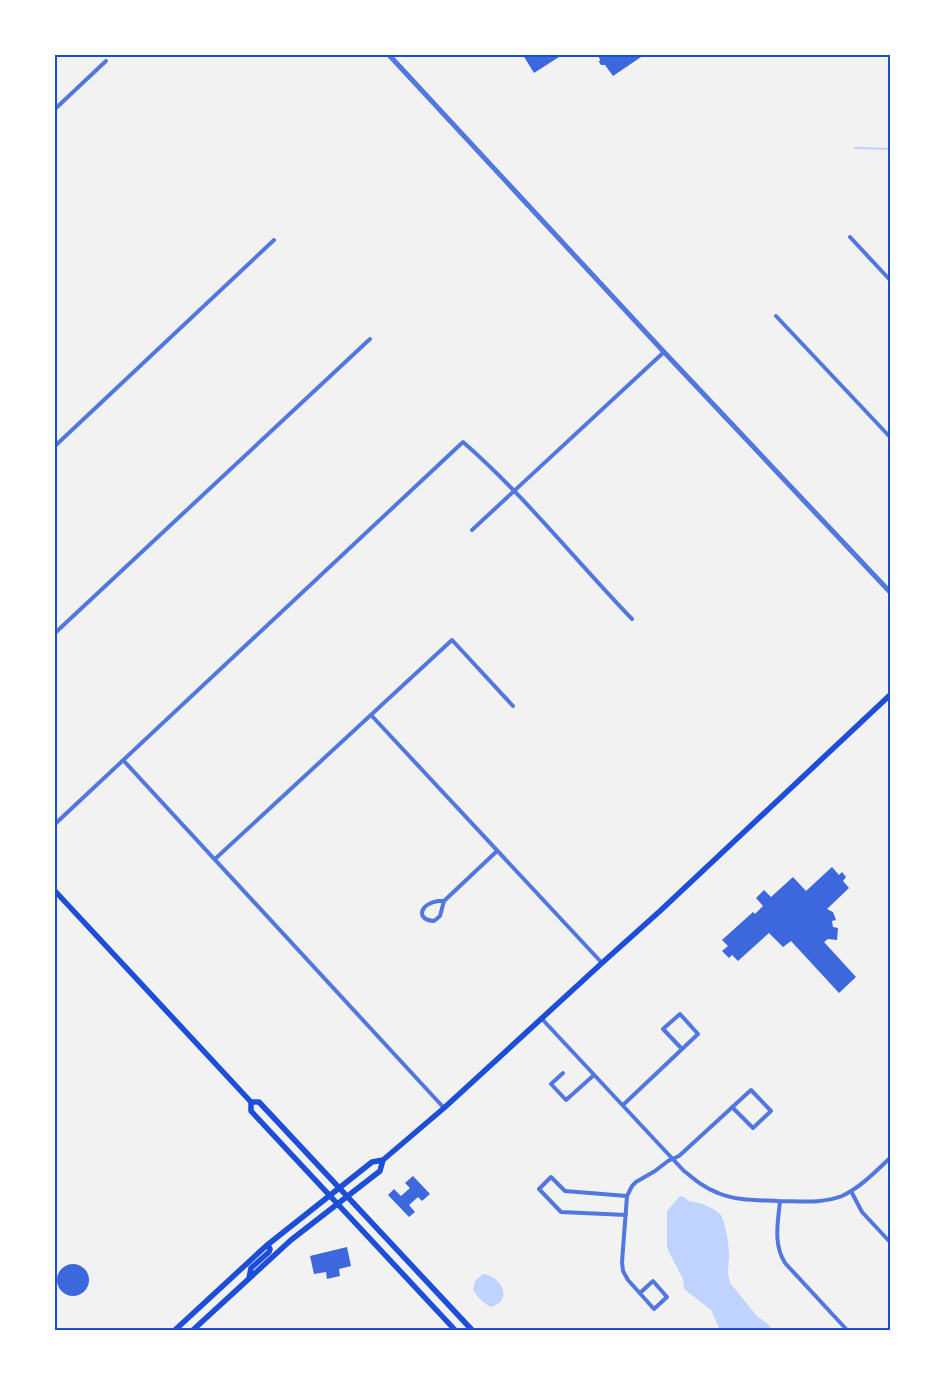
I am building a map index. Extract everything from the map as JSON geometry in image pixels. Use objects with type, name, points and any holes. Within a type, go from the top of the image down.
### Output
[{"type":"main road","points":[[175,1330],[268,1245],[372,1162],[383,1160],[444,1108],[660,912],[890,695]]},
{"type":"main road","points":[[55,891],[251,1102],[251,1111],[456,1330]]},
{"type":"main road","points":[[251,1102],[259,1102],[472,1330]]},
{"type":"main road","points":[[193,1330],[291,1240],[380,1171],[383,1160]]},
{"type":"main road","points":[[249,1278],[251,1268],[269,1252],[268,1245]]},
{"type":"street","points":[[389,55],[664,352],[890,592]]},
{"type":"street","points":[[55,109],[106,61]]},
{"type":"street","points":[[850,237],[890,280]]},
{"type":"street","points":[[55,446],[274,240]]},
{"type":"street","points":[[776,316],[890,437]]},
{"type":"street","points":[[55,633],[370,339]]},
{"type":"street","points":[[472,530],[664,352]]},
{"type":"street","points":[[55,824],[463,442],[488,463],[515,491],[632,619]]},
{"type":"street","points":[[214,859],[452,640],[513,706]]},
{"type":"street","points":[[371,715],[602,963]]},
{"type":"street","points":[[123,760],[444,1108]]},
{"type":"street","points":[[444,901],[427,904],[422,910],[423,916],[432,921],[437,919],[442,911],[444,901],[497,851]]},
{"type":"street","points":[[623,1105],[698,1034],[680,1014],[663,1029],[682,1049]]},
{"type":"street","points":[[542,1019],[673,1159],[697,1182],[716,1193],[743,1200],[819,1201],[837,1197],[851,1191],[864,1182],[890,1158]]},
{"type":"street","points":[[563,1073],[551,1084],[566,1100],[594,1075]]},
{"type":"street","points":[[640,1293],[653,1281],[667,1297],[654,1309],[628,1280],[624,1273],[622,1266],[627,1196],[636,1182],[681,1155],[732,1107],[751,1090],[771,1111],[753,1128],[732,1107]]},
{"type":"street","points":[[626,1215],[561,1212],[539,1189],[551,1177],[565,1191],[627,1196]]},
{"type":"street","points":[[851,1191],[862,1212],[890,1242]]},
{"type":"street","points":[[780,1201],[777,1239],[785,1263],[848,1330]]},
{"type":"water","points":[[680,1196],[689,1201],[703,1204],[721,1215],[728,1241],[728,1273],[730,1283],[757,1316],[768,1324],[772,1330],[720,1330],[711,1310],[684,1289],[683,1279],[667,1247],[667,1211]]},
{"type":"water","points":[[483,1274],[499,1282],[504,1293],[499,1303],[491,1307],[481,1300],[473,1290],[475,1281]]},
{"type":"building","points":[[523,55],[562,55],[534,73]]},
{"type":"building","points":[[597,55],[644,55],[613,76],[605,65],[601,65]]},
{"type":"building","points":[[832,867],[839,875],[842,872],[846,877],[843,881],[849,888],[827,909],[833,912],[836,920],[832,921],[833,927],[838,928],[837,940],[828,939],[824,942],[856,977],[839,993],[791,941],[783,947],[769,933],[738,961],[732,955],[729,958],[722,951],[728,946],[722,940],[753,912],[755,914],[763,906],[756,898],[764,890],[771,897],[793,877],[806,891]]},
{"type":"building","points":[[413,1176],[430,1194],[422,1201],[418,1197],[409,1205],[415,1212],[409,1217],[388,1195],[394,1189],[401,1196],[410,1188],[405,1183]]},
{"type":"building","points":[[347,1247],[351,1266],[339,1269],[340,1276],[327,1279],[326,1272],[314,1274],[310,1256]]},
{"type":"building","points":[[73,1264],[84,1269],[89,1280],[84,1291],[73,1296],[62,1291],[57,1280],[62,1269]]},
{"type":"waterway","points":[[855,148],[890,149]]}]
